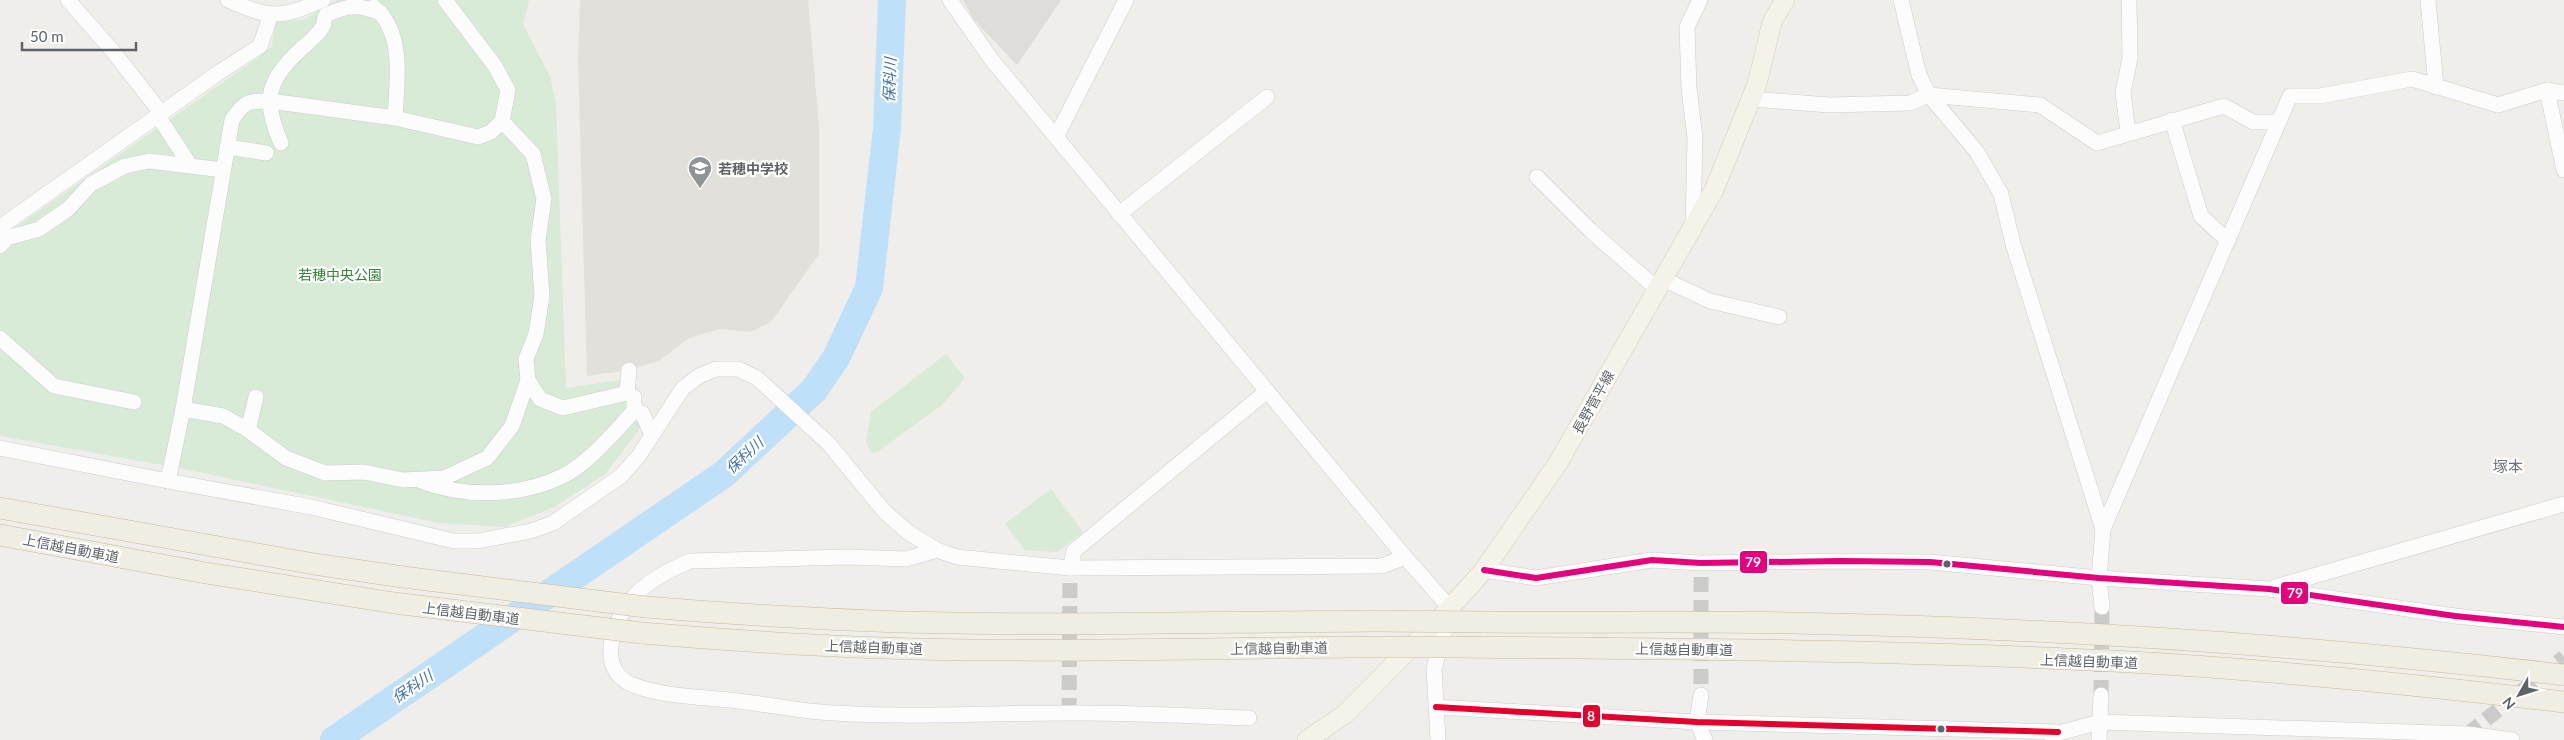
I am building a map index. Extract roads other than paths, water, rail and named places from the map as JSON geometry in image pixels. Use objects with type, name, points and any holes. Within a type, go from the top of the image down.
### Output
[{"type":"highway","name":"上信越自動車道","points":[[0,508],[314,564],[403,577],[646,607],[814,619],[1099,624],[1376,620],[1792,623],[2123,636],[2256,645],[2564,675]]},
{"type":"highway","name":"上信越自動車道","points":[[0,535],[206,573],[394,604],[642,633],[814,646],[948,650],[1456,647],[1892,653],[2131,662],[2373,681],[2564,702]]},
{"type":"main road","name":"長野菅平線","points":[[1307,740],[1345,714],[1450,608],[1484,570],[1558,463],[1714,190],[1752,99],[1772,22],[1784,0]]},
{"type":"street","points":[[68,0],[162,118],[190,165]]},
{"type":"street","points":[[228,0],[246,8],[271,14],[294,13],[323,0]]},
{"type":"street","points":[[366,0],[381,13],[396,41],[395,118]]},
{"type":"street","points":[[168,482],[183,409],[232,120],[239,108],[250,101],[270,101],[395,118],[478,137],[491,132],[502,121],[508,90],[495,66],[445,0]]},
{"type":"street","points":[[950,0],[991,59],[1405,557],[1450,608],[1434,669],[1438,740]]},
{"type":"street","points":[[1056,137],[1126,0]]},
{"type":"street","points":[[1693,226],[1695,138],[1689,88],[1687,27],[1700,0]]},
{"type":"street","points":[[1901,0],[1919,75],[1928,95],[1977,152],[2001,194],[2013,244],[2103,529]]},
{"type":"street","points":[[2128,132],[2123,92],[2130,58],[2129,0]]},
{"type":"street","points":[[2428,0],[2436,86]]},
{"type":"street","points":[[281,143],[272,123],[270,101],[272,86],[284,65],[318,32],[323,26],[326,15],[346,6],[364,6],[381,13]]},
{"type":"street","points":[[0,227],[162,118],[221,71],[260,46],[271,14]]},
{"type":"street","points":[[2102,607],[2099,578],[2103,529],[2226,240],[2290,96],[2320,96],[2412,79],[2498,105],[2547,90],[2564,93]]},
{"type":"street","points":[[2547,90],[2564,170]]},
{"type":"street","points":[[1752,99],[1829,105],[1910,103],[1928,95],[2040,105],[2098,143],[2128,132],[2224,106],[2253,122],[2277,122]]},
{"type":"street","points":[[1120,214],[1267,97]]},
{"type":"street","points":[[2172,120],[2200,216],[2226,240]]},
{"type":"street","points":[[183,409],[223,416],[248,430],[286,458],[325,473],[364,472],[403,480],[444,478],[487,458],[512,426],[528,380],[526,360],[536,334],[542,296],[538,240],[544,199],[533,154],[502,121]]},
{"type":"street","points":[[227,146],[266,153]]},
{"type":"street","points":[[0,246],[8,238],[39,230],[68,208],[91,184],[115,170],[149,161],[223,170]]},
{"type":"street","points":[[1537,177],[1591,231],[1660,284],[1710,300],[1779,317]]},
{"type":"street","points":[[0,338],[54,386],[134,402]]},
{"type":"street","points":[[0,448],[168,482],[311,507],[454,541],[478,542],[531,531],[553,523],[621,476],[638,457],[683,388],[699,376],[716,369],[738,369],[757,378],[828,443],[885,512],[909,532],[937,550],[957,557],[1070,568],[1382,566],[1405,557]]},
{"type":"street","points":[[627,393],[629,370]]},
{"type":"street","points":[[415,479],[444,490],[510,493],[564,476],[600,447],[634,411],[634,397],[627,393],[563,408],[540,399],[528,380]]},
{"type":"street","points":[[1070,568],[1074,551],[1267,391]]},
{"type":"street","points":[[248,430],[256,396]]},
{"type":"street","points":[[634,411],[642,413],[652,435]]},
{"type":"street","points":[[2269,589],[2564,504]]},
{"type":"street","points":[[937,550],[906,559],[848,557],[690,561],[671,569],[635,594],[618,618],[611,640],[610,659],[619,674],[632,684],[661,691],[811,711],[920,714],[1069,713],[1249,718]]},
{"type":"street","points":[[1484,570],[1536,578],[1652,560],[1701,570],[1841,560],[1930,562],[2099,578],[2269,589],[2455,616],[2564,627]]},
{"type":"street","points":[[1701,695],[1697,722],[1705,740]]},
{"type":"street","points":[[2099,740],[2101,695]]},
{"type":"street","points":[[1436,707],[1697,722],[2058,732]]},
{"type":"street","points":[[2040,740],[2058,732],[2100,722],[2512,740]]},
{"type":"waterway","name":"保科川","points":[[334,740],[724,474],[814,390],[836,358],[869,288],[887,128],[892,0]]},
{"type":"tunnel","points":[[1069,713],[1070,568]]},
{"type":"tunnel","points":[[1701,577],[1701,695]]},
{"type":"tunnel","points":[[2101,695],[2102,607]]},
{"type":"tunnel","points":[[2468,734],[2564,657]]},
{"type":"place","name":"若穂中学校","points":[[700,189]]},
{"type":"district","name":"塚本","points":[[2508,466]]},
{"type":"park label","name":"若穂中央公園","points":[[340,274]]}]
